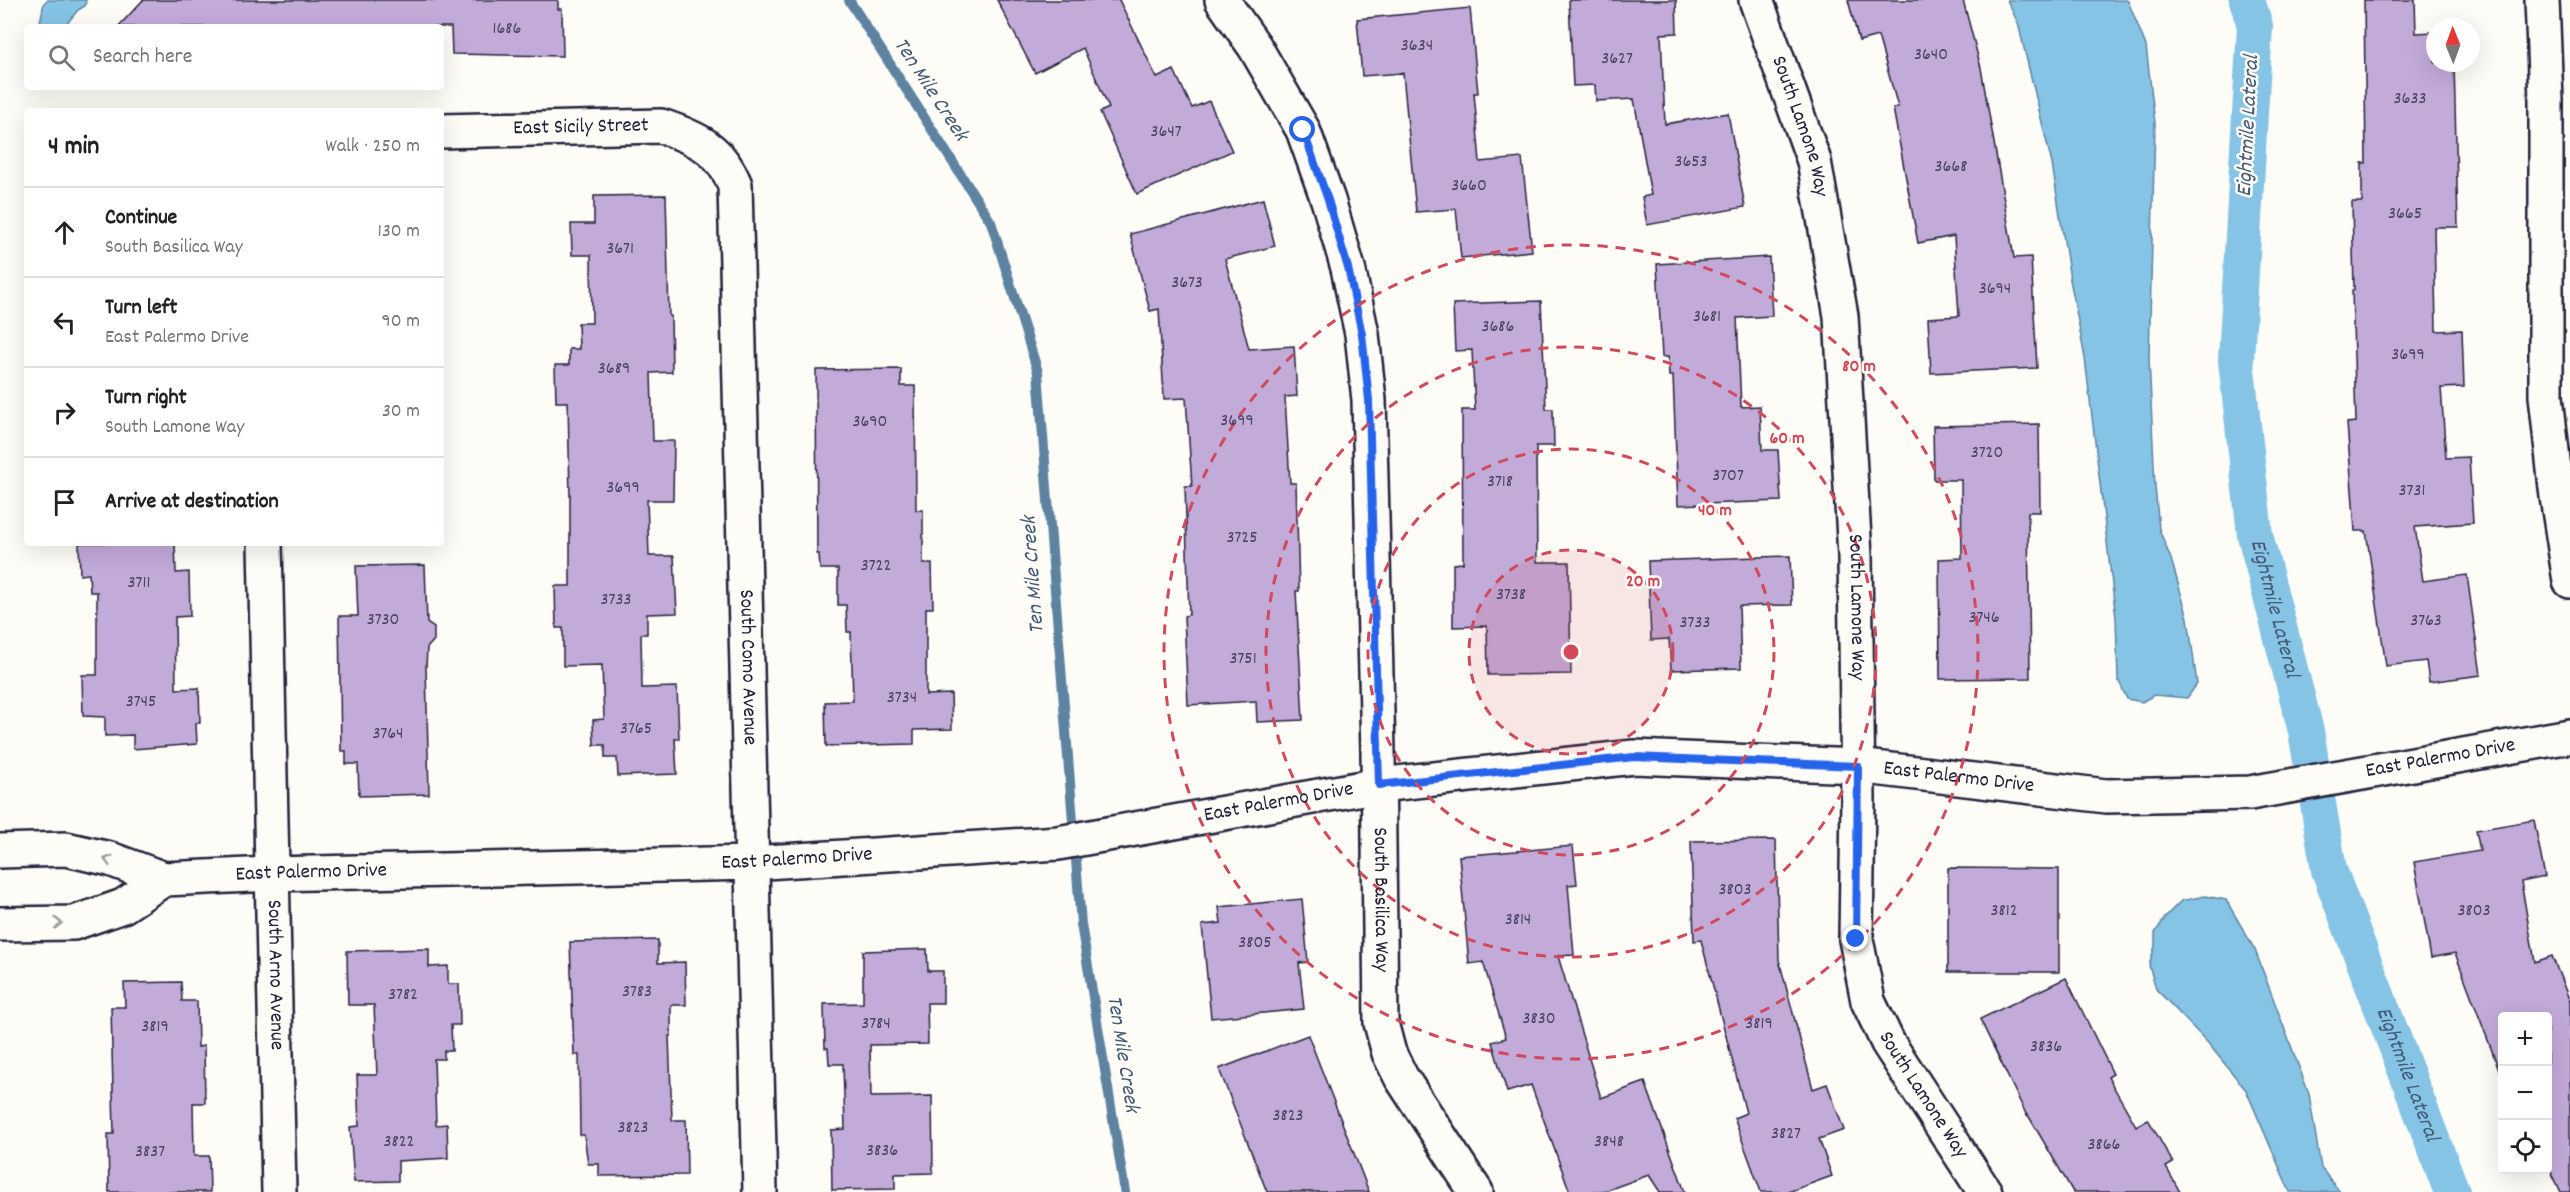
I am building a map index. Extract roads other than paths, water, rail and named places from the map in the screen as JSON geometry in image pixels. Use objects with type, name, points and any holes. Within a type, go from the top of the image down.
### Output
[{"type":"street","name":"South Basilica Way","points":[[1222,0],[1255,47],[1303,130],[1328,200],[1348,268],[1362,334],[1369,400],[1379,785],[1381,1023],[1389,1053],[1401,1077],[1476,1192]]},
{"type":"street","name":"South Lamone Way","points":[[1755,0],[1814,161],[1841,316],[1855,556],[1858,766],[1856,939],[1868,1001],[1888,1043],[1985,1192]]},
{"type":"street","points":[[2542,0],[2558,99],[2546,396],[2557,497],[2570,581]]},
{"type":"street","name":"East Sicily Street","points":[[444,131],[661,126],[690,136],[713,150]]},
{"type":"street","name":"South Como Avenue","points":[[713,150],[728,167],[735,185],[760,1192]]},
{"type":"street","name":"South Arno Avenue","points":[[265,546],[279,1192]]},
{"type":"street","name":"East Palermo Drive","points":[[0,851],[66,849],[110,859],[164,879],[271,874],[752,863],[1058,843],[1379,785],[1634,757],[1858,766],[2106,796],[2250,793],[2335,776],[2570,736]]},
{"type":"street","points":[[0,924],[74,922],[123,906],[164,879]]},
{"type":"water","points":[[48,0],[86,0],[85,6],[78,10],[66,24],[40,24],[44,3]]},
{"type":"water","points":[[2007,0],[2126,0],[2146,46],[2155,123],[2149,359],[2155,487],[2159,529],[2171,559],[2188,618],[2197,684],[2187,698],[2154,695],[2142,702],[2127,699],[2118,679],[2116,618],[2085,358],[2052,164],[2018,23]]},
{"type":"water","points":[[2205,896],[2226,900],[2255,950],[2309,1094],[2321,1168],[2340,1192],[2290,1192],[2246,1090],[2207,1042],[2156,989],[2149,965],[2155,946],[2155,933],[2166,916],[2181,901]]},
{"type":"waterway","name":"Ten Mile Creek","points":[[849,0],[991,222],[1038,372],[1081,924],[1125,1192]]},
{"type":"waterway","name":"Eightmile Lateral","points":[[2247,0],[2255,26],[2236,360],[2255,535],[2306,731],[2329,870],[2452,1192]]}]
